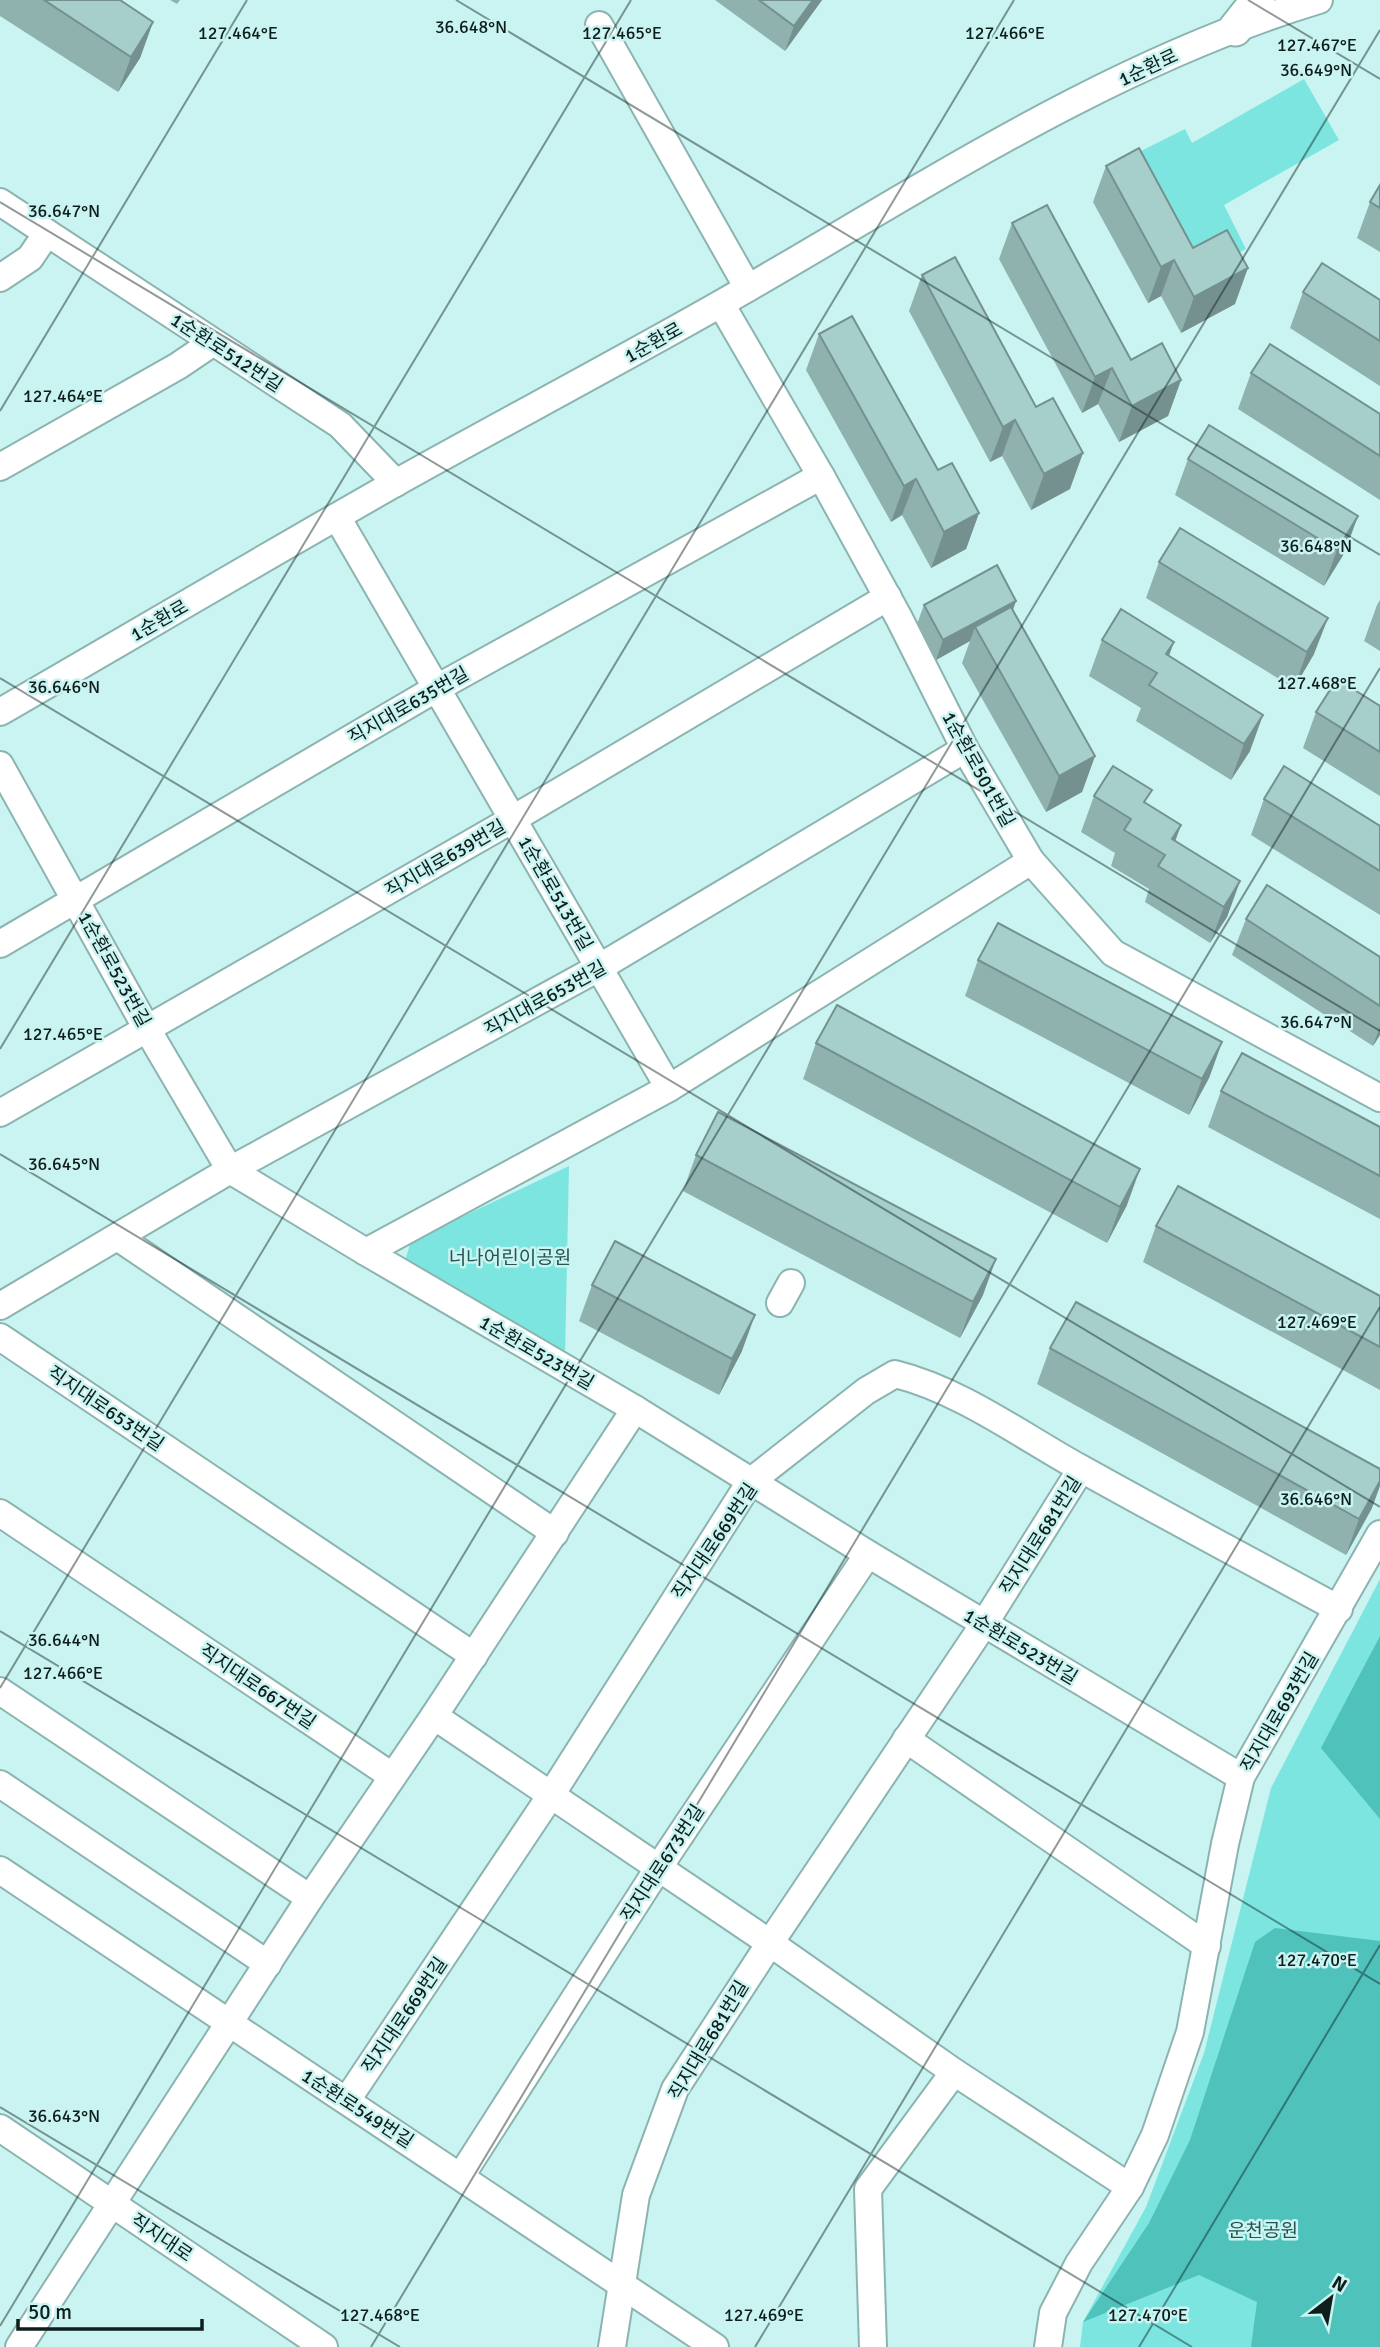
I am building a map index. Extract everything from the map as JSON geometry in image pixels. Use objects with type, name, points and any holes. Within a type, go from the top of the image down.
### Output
[{"type":"main road","points":[[1235,29],[1258,0]]},
{"type":"street","name":"1순환로","points":[[0,712],[396,483],[721,304],[1035,123],[1150,65],[1235,29],[1319,0]]},
{"type":"street","points":[[599,25],[748,288]]},
{"type":"street","name":"1순환로512번길","points":[[0,202],[340,425],[396,483]]},
{"type":"street","points":[[0,278],[30,258],[47,233]]},
{"type":"street","name":"1순환로501번길","points":[[721,304],[821,476],[888,597],[965,749],[1031,861],[1113,953],[1380,1098]]},
{"type":"street","points":[[0,467],[178,366],[212,343]]},
{"type":"street","name":"직지대로635번길","points":[[0,944],[437,688],[821,476]]},
{"type":"street","name":"1순환로513번길","points":[[337,517],[669,1087]]},
{"type":"street","name":"직지대로639번길","points":[[0,1113],[513,819],[888,597]]},
{"type":"street","name":"직지대로653번길","points":[[0,1307],[230,1170],[600,967],[965,749]]},
{"type":"street","name":"1순환로523번길","points":[[0,765],[147,1029],[230,1170],[635,1409],[868,1555],[1241,1777]]},
{"type":"street","points":[[366,1252],[669,1087],[1031,861]]},
{"type":"street","points":[[119,1238],[555,1532]]},
{"type":"street","name":"직지대로653번길","points":[[0,1337],[474,1656]]},
{"type":"street","name":"직지대로669번길","points":[[347,2100],[551,1795],[750,1482],[866,1391],[895,1374],[923,1381],[1339,1609]]},
{"type":"street","points":[[19,2347],[310,1898],[474,1656],[635,1409]]},
{"type":"street","name":"직지대로681번길","points":[[612,2347],[636,2195],[675,2088],[984,1624],[1082,1469]]},
{"type":"street","name":"직지대로667번길","points":[[0,1513],[392,1776]]},
{"type":"street","name":"직지대로693번길","points":[[1048,2347],[1053,2313],[1079,2263],[1130,2187],[1155,2135],[1190,2032],[1225,1844],[1241,1777],[1380,1534]]},
{"type":"street","name":"직지대로673번길","points":[[461,2176],[659,1867],[868,1555]]},
{"type":"street","points":[[0,1691],[310,1898]]},
{"type":"street","points":[[434,1716],[770,1942],[954,2072],[1130,2187]]},
{"type":"street","points":[[905,1740],[1207,1946]]},
{"type":"street","points":[[0,1784],[268,1964]]},
{"type":"street","name":"1순환로549번길","points":[[0,1870],[715,2347]]},
{"type":"street","points":[[873,2347],[868,2189],[954,2072]]},
{"type":"street","name":"직지대로","points":[[0,2128],[324,2347]]},
{"type":"green space","points":[[1304,79],[1339,140],[1224,205],[1246,249],[1188,278],[1127,158],[1185,129],[1192,143]]},
{"type":"green space","name":"너나어린이공원","points":[[569,1166],[565,1356],[405,1261],[411,1241]]},
{"type":"green space","name":"운천공원","points":[[1380,1579],[1380,2347],[1080,2347],[1083,2322],[1146,2207],[1204,2053],[1271,1788]]},
{"type":"green space","points":[[1380,1636],[1380,1819],[1321,1748]]},
{"type":"green space","name":"운천공원","points":[[1275,1928],[1380,1941],[1380,2347],[1251,2347],[1257,2302],[1199,2275],[1083,2322],[1149,2223],[1190,2140],[1255,1942]]},
{"type":"building","points":[[44,0],[120,0],[153,22],[131,57]]},
{"type":"building","points":[[759,0],[813,0],[794,26]]},
{"type":"building","points":[[1139,148],[1193,248],[1227,230],[1248,268],[1194,297],[1174,260],[1161,267],[1106,166]]},
{"type":"building","points":[[1380,185],[1380,208],[1370,202]]},
{"type":"building","points":[[1047,205],[1131,360],[1162,343],[1181,380],[1132,406],[1112,368],[1095,377],[1012,223]]},
{"type":"building","points":[[955,257],[1036,407],[1053,398],[1083,453],[1044,474],[1015,420],[1003,427],[922,275]]},
{"type":"building","points":[[1322,263],[1380,300],[1380,341],[1303,292]]},
{"type":"building","points":[[852,316],[938,470],[952,463],[979,513],[944,532],[916,479],[904,486],[819,334]]},
{"type":"building","points":[[1270,344],[1380,414],[1380,456],[1251,373]]},
{"type":"building","points":[[1209,425],[1358,516],[1337,550],[1188,459]]},
{"type":"building","points":[[1180,528],[1328,618],[1307,652],[1159,562]]},
{"type":"building","points":[[997,565],[1016,601],[943,640],[924,605]]},
{"type":"building","points":[[1011,607],[1095,756],[1059,776],[975,627]]},
{"type":"building","points":[[1121,609],[1174,642],[1166,654],[1263,715],[1244,744],[1149,685],[1157,673],[1102,640]]},
{"type":"building","points":[[1337,679],[1380,706],[1380,752],[1316,712]]},
{"type":"building","points":[[1113,766],[1152,790],[1144,802],[1181,825],[1172,839],[1240,881],[1224,907],[1158,866],[1165,855],[1124,830],[1131,819],[1094,796]]},
{"type":"building","points":[[1284,766],[1380,826],[1380,871],[1264,799]]},
{"type":"building","points":[[1267,885],[1380,957],[1380,1006],[1246,919]]},
{"type":"building","points":[[998,923],[1222,1042],[1202,1079],[978,960]]},
{"type":"building","points":[[837,1005],[1140,1169],[1120,1207],[816,1043]]},
{"type":"building","points":[[1242,1053],[1380,1127],[1380,1176],[1221,1091]]},
{"type":"building","points":[[718,1112],[996,1259],[973,1302],[696,1155]]},
{"type":"building","points":[[1178,1186],[1380,1296],[1380,1347],[1156,1226]]},
{"type":"building","points":[[615,1241],[755,1315],[732,1359],[592,1285]]},
{"type":"building","points":[[1076,1302],[1380,1469],[1380,1481],[1359,1519],[1050,1348]]}]
